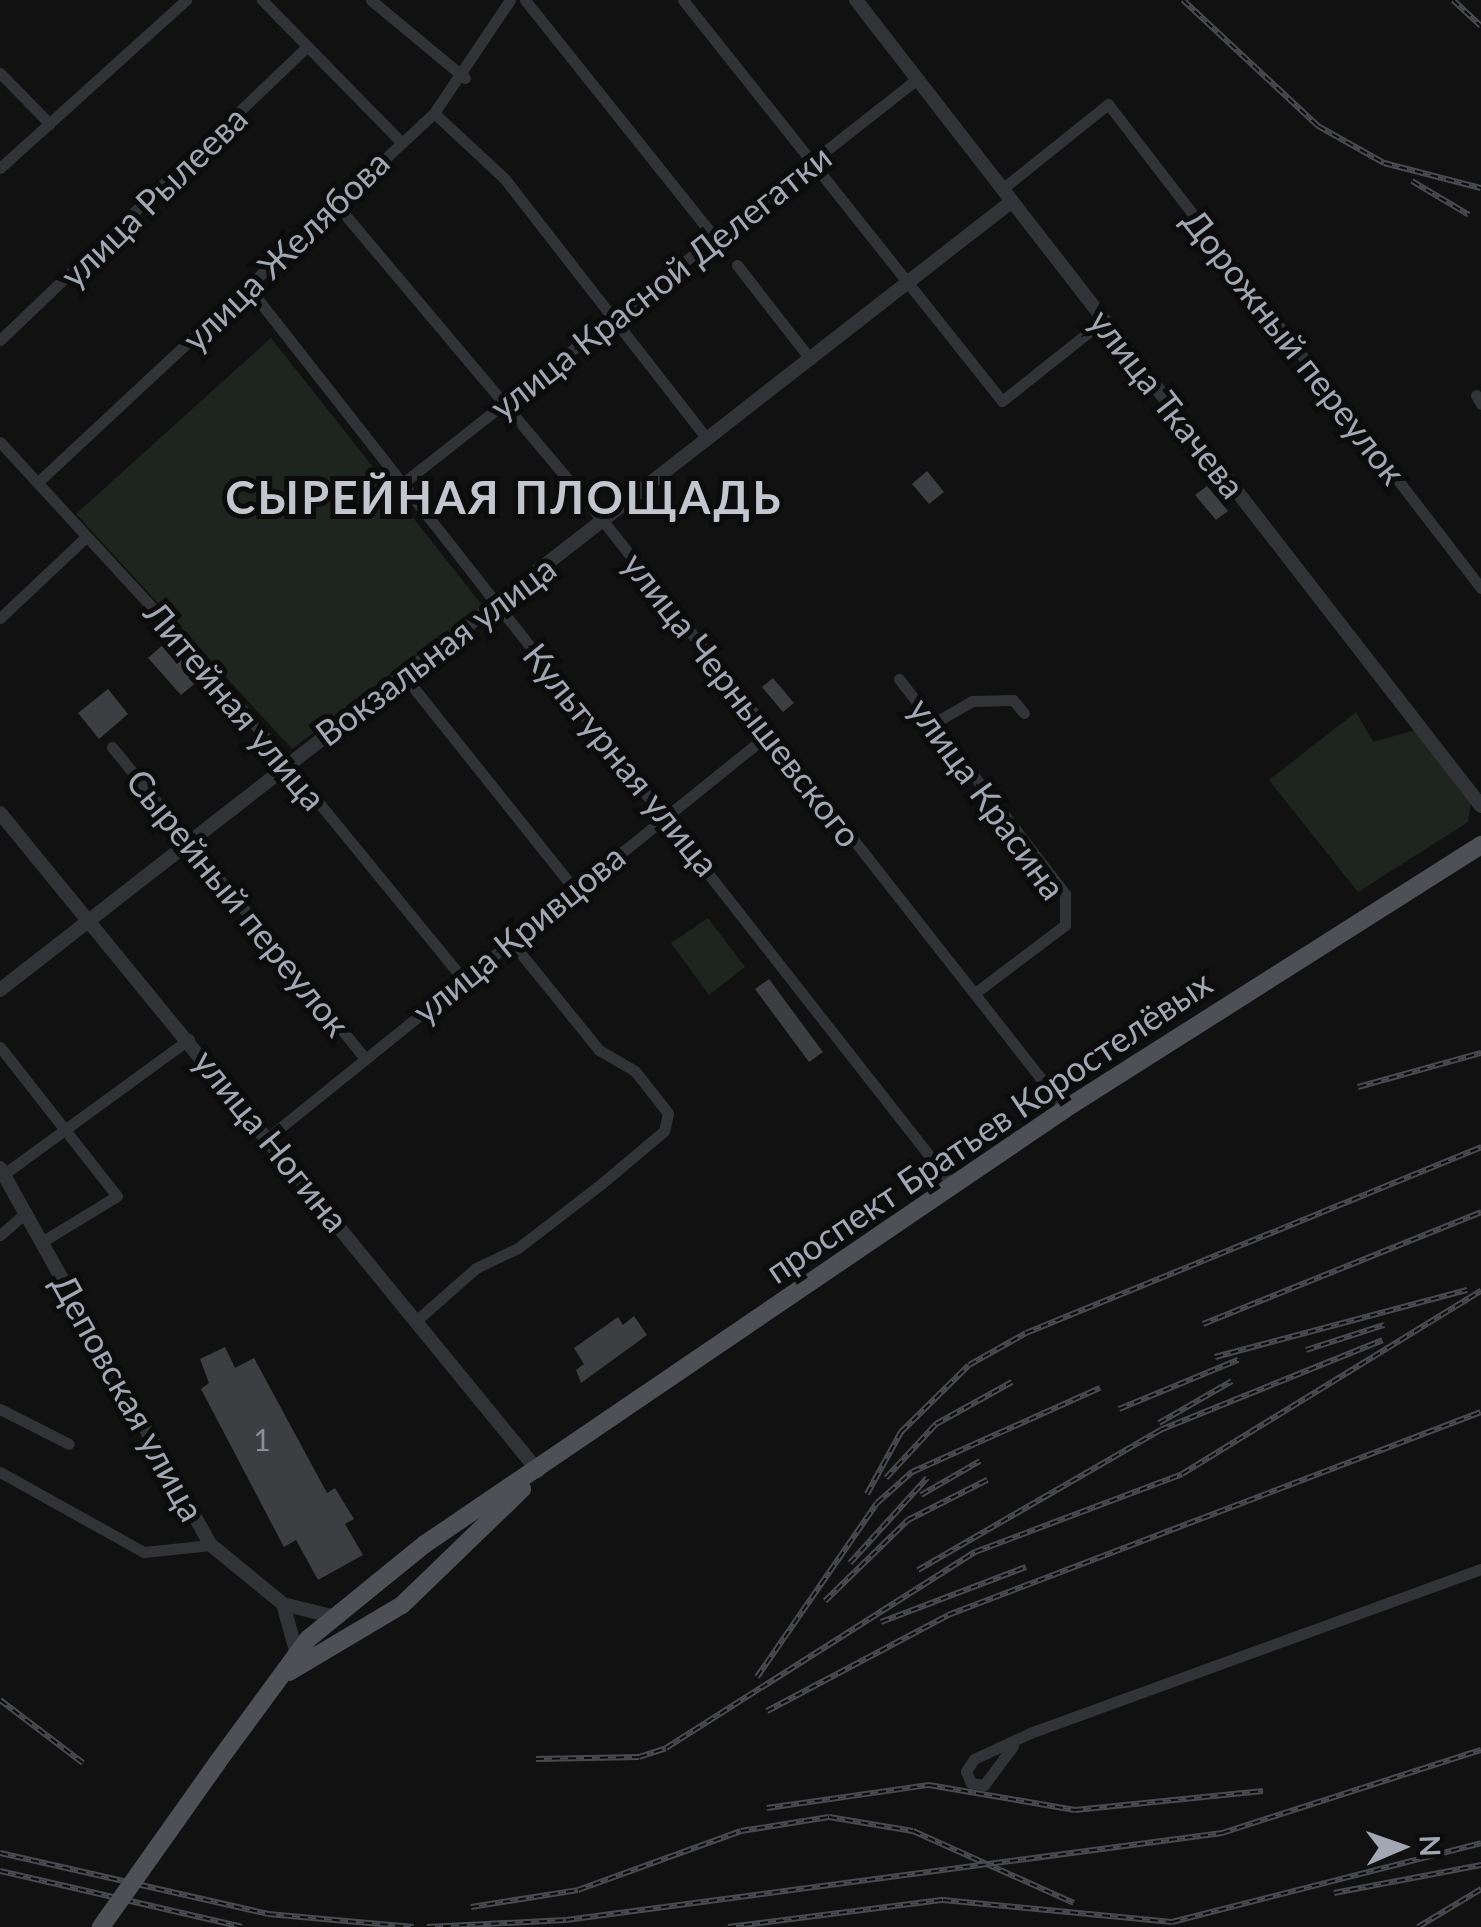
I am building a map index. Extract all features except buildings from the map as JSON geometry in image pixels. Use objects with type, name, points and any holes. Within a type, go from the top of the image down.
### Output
[{"type":"main road","name":"проспект Братьев Коростелёвых","points":[[101,1927],[296,1654],[331,1616],[379,1578],[1065,1109],[1481,845]]},
{"type":"main road","name":"проспект Братьев Коростелёвых","points":[[276,1681],[402,1605],[445,1571],[538,1472]]},
{"type":"main road","points":[[425,1544],[433,1568],[445,1571]]},
{"type":"main road","points":[[379,1578],[393,1581],[402,1605]]},
{"type":"street","points":[[0,168],[186,0]]},
{"type":"street","points":[[262,0],[304,49],[400,141]]},
{"type":"street","points":[[371,0],[465,78]]},
{"type":"street","name":"улица Желябова","points":[[38,482],[434,113],[465,78],[510,0]]},
{"type":"street","points":[[525,0],[714,237]]},
{"type":"street","points":[[684,0],[808,163],[1002,401],[1104,320]]},
{"type":"street","name":"улица Ткачева","points":[[856,0],[1481,806]]},
{"type":"street","name":"улица Рылеева","points":[[0,340],[304,49]]},
{"type":"street","points":[[0,73],[50,124]]},
{"type":"street","name":"улица Красной Делегатки","points":[[403,483],[918,78]]},
{"type":"street","name":"Дорожный переулок","points":[[1007,195],[1108,104],[1481,588]]},
{"type":"street","points":[[434,113],[504,178],[707,439]]},
{"type":"street","name":"Вокзальная улица","points":[[0,990],[288,762],[405,677],[908,284],[1007,195]]},
{"type":"street","name":"улица Чернышевского","points":[[336,204],[508,402],[1065,1109]]},
{"type":"street","points":[[737,265],[810,360]]},
{"type":"street","name":"Культурная улица","points":[[249,288],[667,813],[954,1186]]},
{"type":"street","name":"Литейная улица","points":[[0,442],[288,762],[462,978]]},
{"type":"street","points":[[0,618],[85,538]]},
{"type":"street","points":[[405,677],[574,889]]},
{"type":"street","name":"улица Красина","points":[[899,679],[1066,894],[1070,911],[1066,926],[975,993]]},
{"type":"street","points":[[934,723],[972,701],[1013,700],[1024,713]]},
{"type":"street","name":"улица Кривцова","points":[[270,1136],[770,733]]},
{"type":"street","name":"Сырейный переулок","points":[[112,747],[365,1058]]},
{"type":"street","name":"улица Ногина","points":[[0,813],[270,1136],[538,1472]]},
{"type":"street","points":[[418,1319],[476,1268],[518,1248],[664,1131],[668,1113],[635,1071],[598,1050],[510,940]]},
{"type":"street","points":[[2,1171],[69,1129],[189,1039]]},
{"type":"street","points":[[0,1047],[69,1129],[116,1196],[42,1241]]},
{"type":"street","name":"Деповская улица","points":[[2,1171],[211,1545],[283,1604],[331,1616]]},
{"type":"street","points":[[0,1235],[26,1212]]},
{"type":"street","points":[[0,1409],[70,1444]]},
{"type":"street","points":[[0,1472],[144,1552],[211,1545]]},
{"type":"street","points":[[1013,1746],[1328,1620],[1481,1569]]},
{"type":"street","points":[[283,1604],[296,1654]]},
{"type":"shaded area","points":[[271,338],[482,605],[292,749],[76,514]]},
{"type":"shaded area","points":[[1356,712],[1373,742],[1415,730],[1471,803],[1468,822],[1358,892],[1269,780]]},
{"type":"shaded area","points":[[708,918],[745,967],[709,995],[671,943]]},
{"type":"railway","points":[[1183,0],[1318,126],[1384,163],[1481,188]]},
{"type":"railway","points":[[1453,0],[1481,26]]},
{"type":"railway","points":[[1412,181],[1469,215]]},
{"type":"railway","points":[[1358,1087],[1481,1053]]},
{"type":"railway","points":[[867,1494],[901,1432],[969,1365],[1026,1333],[1481,1147]]},
{"type":"railway","points":[[1203,1324],[1481,1212]]},
{"type":"railway","points":[[1215,1357],[1467,1290]]},
{"type":"railway","points":[[536,1759],[639,1757],[666,1748],[975,1552],[1182,1474],[1481,1291]]},
{"type":"railway","points":[[1306,1350],[1384,1325]]},
{"type":"railway","points":[[918,1570],[1160,1430],[1383,1340]]},
{"type":"railway","points":[[1119,1409],[1238,1360]]},
{"type":"railway","points":[[1159,1423],[1232,1381]]},
{"type":"railway","points":[[886,1478],[936,1424],[1012,1382]]},
{"type":"railway","points":[[757,1677],[877,1503],[912,1472],[1100,1388]]},
{"type":"railway","points":[[767,1711],[948,1615],[1481,1412]]},
{"type":"railway","points":[[921,1495],[980,1461]]},
{"type":"railway","points":[[850,1563],[927,1478]]},
{"type":"railway","points":[[825,1601],[908,1520],[987,1480]]},
{"type":"railway","points":[[881,1622],[1026,1567]]},
{"type":"railway","points":[[0,1700],[83,1763]]},
{"type":"railway","points":[[427,1927],[566,1920],[1222,1833],[1481,1750]]},
{"type":"railway","points":[[767,1808],[929,1785],[1075,1810],[1263,1791]]},
{"type":"railway","points":[[471,1907],[578,1890],[741,1831],[829,1817],[913,1831],[1074,1903]]},
{"type":"railway","points":[[728,1927],[943,1900],[1172,1922],[1481,1843]]},
{"type":"railway","points":[[0,1853],[268,1914],[413,1927]]},
{"type":"railway","points":[[1334,1893],[1481,1865]]},
{"type":"railway","points":[[0,1871],[242,1927]]},
{"type":"railway","points":[[1418,1927],[1481,1889]]},
{"type":"district","name":"СЫРЕЙНАЯ ПЛОЩАДЬ","points":[[504,498]]}]
